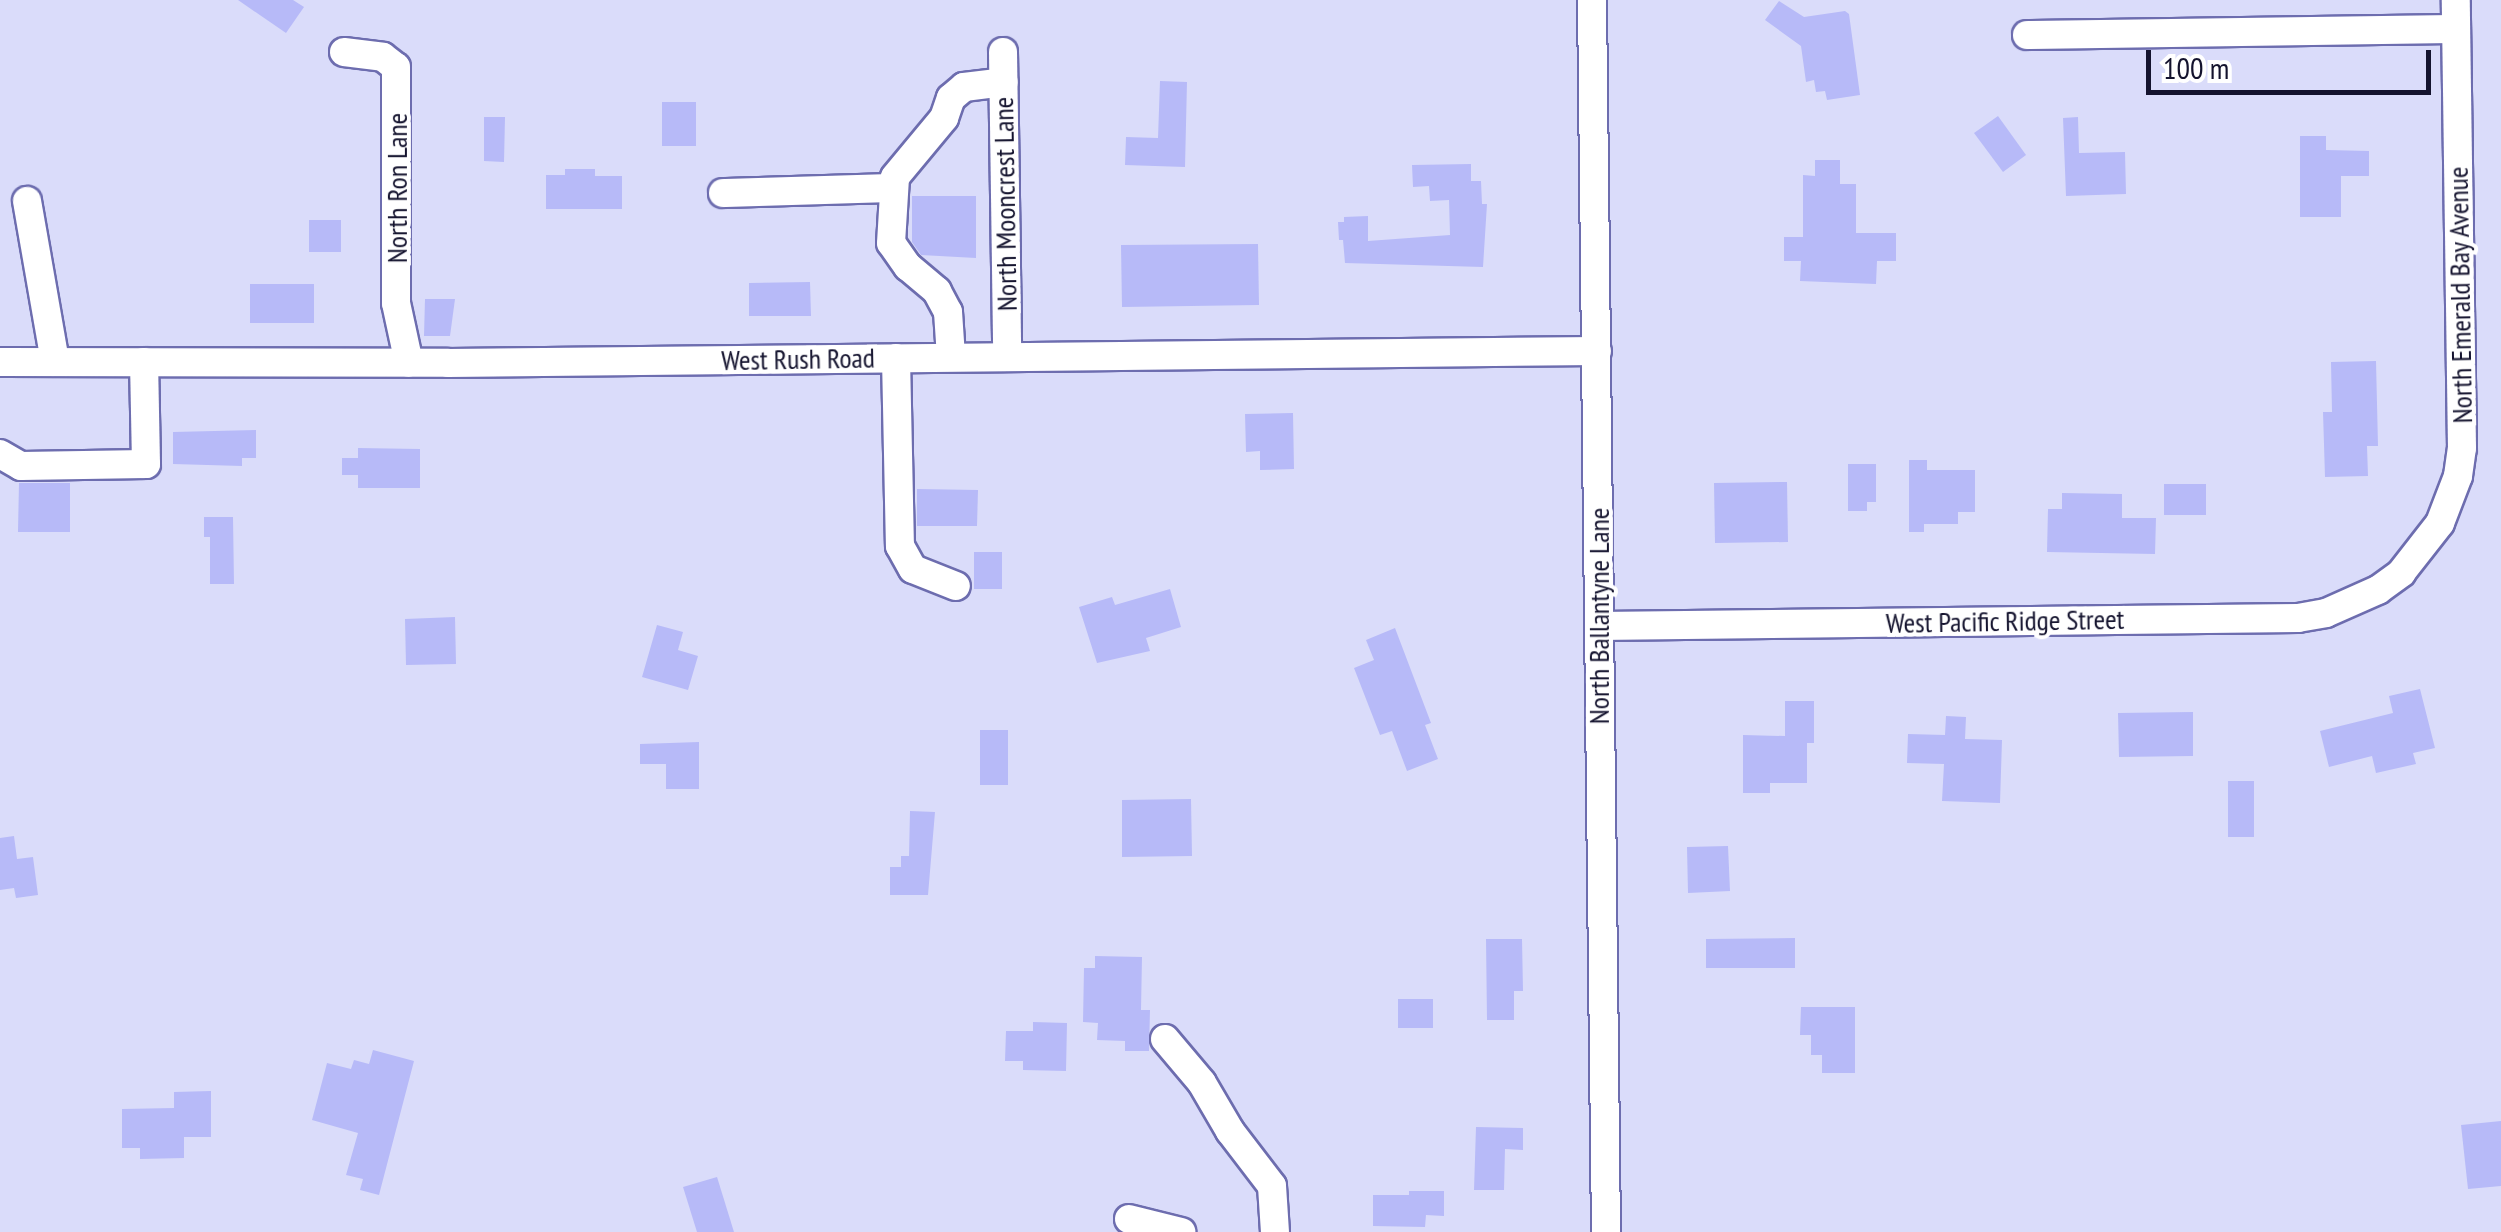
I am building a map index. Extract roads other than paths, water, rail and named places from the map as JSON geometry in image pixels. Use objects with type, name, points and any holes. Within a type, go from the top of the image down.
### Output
[{"type":"street","name":"North Ballantyne Lane","points":[[1592,0],[1606,1232]]},
{"type":"street","name":"North Emerald Bay Avenue","points":[[2401,573],[2440,523],[2458,476],[2462,448],[2456,0]]},
{"type":"street","points":[[2027,35],[2456,28]]},
{"type":"street","name":"North Ron Lane","points":[[344,52],[383,57],[396,67],[396,303],[409,363]]},
{"type":"street","name":"North Mooncrest Lane","points":[[1004,52],[1007,356]]},
{"type":"street","points":[[952,357],[948,312],[937,291],[908,267],[891,243],[893,188],[908,157],[944,118],[951,98],[964,88],[1004,82]]},
{"type":"street","points":[[723,193],[893,188]]},
{"type":"street","points":[[27,200],[55,362]]},
{"type":"street","name":"West Rush Road","points":[[0,362],[409,363],[1597,351]]},
{"type":"street","points":[[896,358],[900,546],[913,569],[956,586]]},
{"type":"street","points":[[0,454],[21,466],[146,464],[144,362]]},
{"type":"street","name":"West Pacific Ridge Street","points":[[1599,626],[2298,618],[2353,603],[2401,573]]},
{"type":"street","points":[[1164,1039],[1202,1083],[1230,1132],[1272,1186],[1275,1232]]},
{"type":"street","points":[[1129,1219],[1181,1232]]}]
